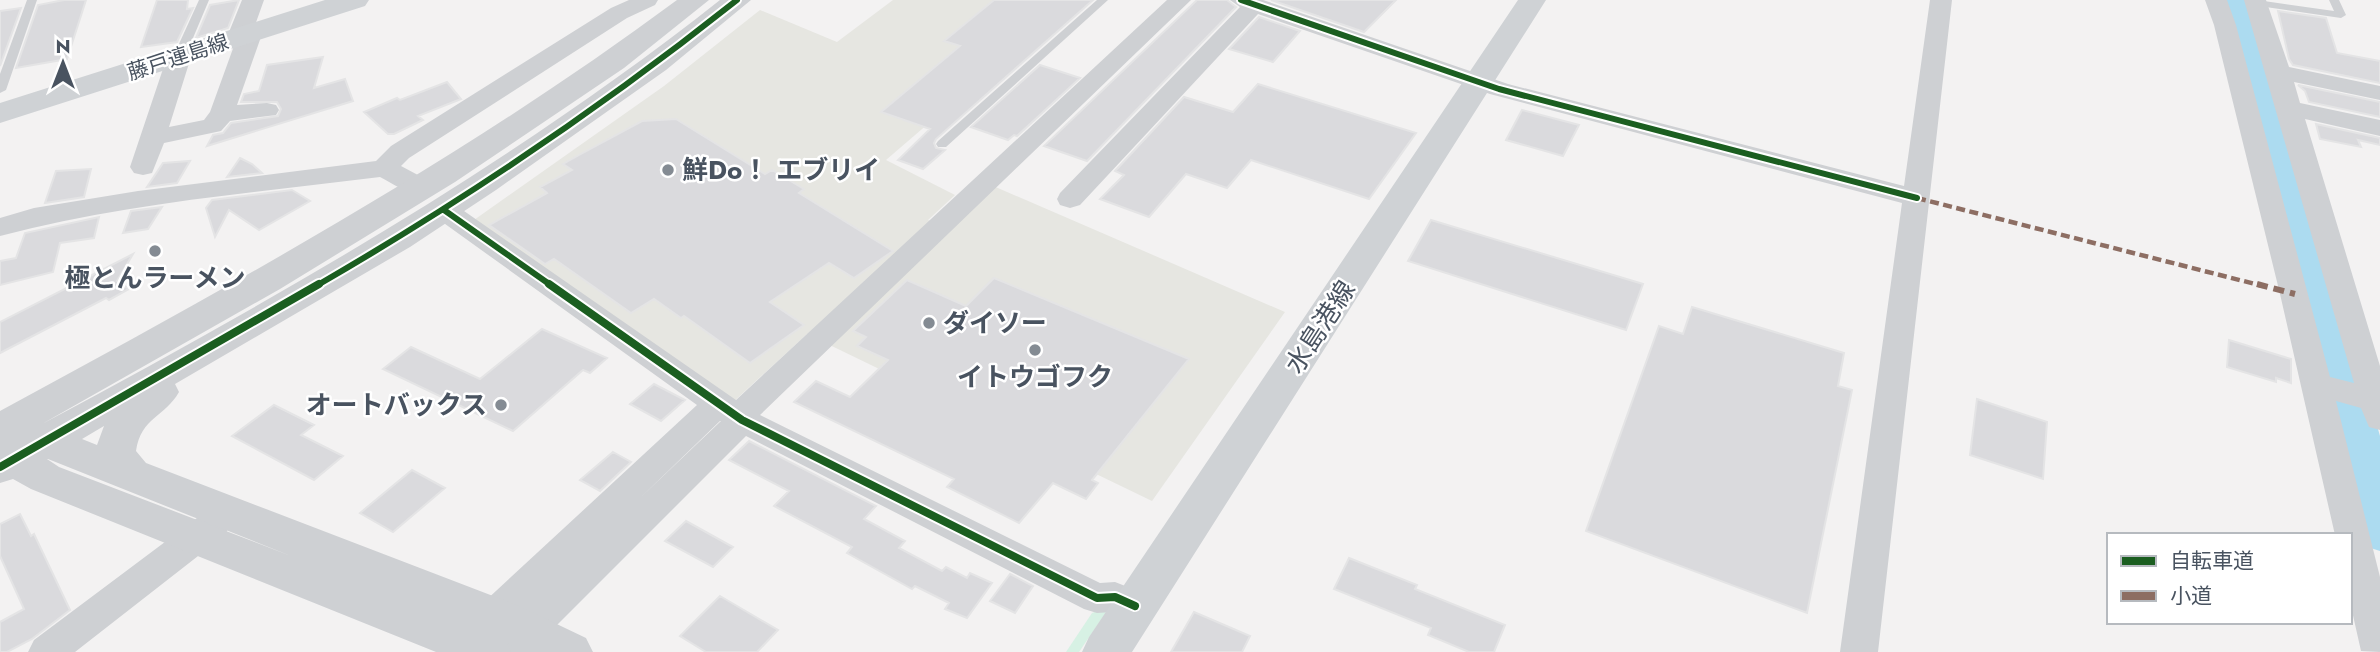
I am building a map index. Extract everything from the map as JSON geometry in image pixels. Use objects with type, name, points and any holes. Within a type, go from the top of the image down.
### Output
[{"type":"main road","name":"藤戸連島線","points":[[0,113],[355,0]]},
{"type":"main road","name":"水島港線","points":[[1106,652],[1532,0]]},
{"type":"street","points":[[151,138],[212,126],[222,114],[253,0]]},
{"type":"street","points":[[0,227],[34,217],[138,200],[384,168],[400,152],[619,13],[647,0]]},
{"type":"street","points":[[132,476],[115,454],[117,436],[124,422],[154,396],[282,319],[317,285],[433,199],[549,106],[695,0]]},
{"type":"street","points":[[10,438],[230,303],[433,199],[637,78],[737,0]]},
{"type":"street","points":[[492,639],[1180,0]]},
{"type":"street","points":[[1858,652],[1941,0]]},
{"type":"street","points":[[2216,0],[2258,139],[2322,386],[2380,651]]},
{"type":"street","points":[[1070,199],[1247,2],[1479,83],[1917,198]]},
{"type":"street","points":[[2255,2],[2289,108],[2298,148],[2375,404]]},
{"type":"street","points":[[144,167],[151,138],[179,57]]},
{"type":"street","points":[[2278,72],[2380,93]]},
{"type":"street","points":[[2289,108],[2380,128]]},
{"type":"street","points":[[222,114],[267,110]]},
{"type":"street","points":[[2258,139],[2298,148]]},
{"type":"street","points":[[384,168],[433,199],[733,414],[1097,598],[1115,597],[1135,606]]},
{"type":"street","points":[[10,438],[317,285]]},
{"type":"street","points":[[2322,386],[2375,404]]},
{"type":"street","points":[[10,438],[132,476],[213,525]]},
{"type":"street","points":[[10,438],[45,478],[213,525],[492,639],[570,652]]},
{"type":"street","points":[[47,652],[213,525]]},
{"type":"lane","points":[[0,90],[32,1],[44,0]]},
{"type":"lane","points":[[179,57],[205,0]]},
{"type":"lane","points":[[942,144],[1103,0]]},
{"type":"lane","points":[[2255,2],[2341,15],[2334,0]]},
{"type":"shaded area","points":[[893,0],[1072,0],[886,160],[955,195],[928,220],[947,227],[991,185],[1285,312],[1152,501],[807,334],[731,404],[474,220],[664,86],[760,10],[837,42]]},
{"type":"green space","points":[[1111,605],[1079,652],[1066,652],[1092,613]]},
{"type":"building","points":[[64,0],[86,0],[67,59],[16,68],[38,5]]},
{"type":"building","points":[[157,0],[188,0],[187,9],[193,8],[177,42],[141,47]]},
{"type":"building","points":[[239,0],[228,28],[196,38],[210,5]]},
{"type":"building","points":[[994,0],[1093,0],[936,139],[936,148],[945,150],[923,169],[898,160],[930,129],[881,112],[960,46],[944,41]]},
{"type":"building","points":[[1197,0],[1227,0],[1236,7],[1087,161],[1044,146]]},
{"type":"building","points":[[1271,0],[1396,0],[1364,32]]},
{"type":"building","points":[[21,8],[0,66],[0,11]]},
{"type":"building","points":[[2278,11],[2326,18],[2337,53],[2380,61],[2380,83],[2293,65],[2289,59]]},
{"type":"building","points":[[1259,17],[1300,31],[1273,62],[1229,49]]},
{"type":"building","points":[[323,57],[314,88],[345,79],[353,101],[207,146],[213,135],[223,133],[231,123],[278,116],[281,109],[277,102],[241,102],[244,94],[259,91],[267,65]]},
{"type":"building","points":[[1040,65],[1080,78],[1017,136],[1014,135],[1008,140],[971,127]]},
{"type":"building","points":[[447,82],[461,99],[418,116],[423,120],[394,134],[388,134],[364,112],[397,98],[400,100]]},
{"type":"building","points":[[1258,84],[1416,133],[1369,199],[1251,160],[1227,188],[1186,174],[1149,217],[1100,199],[1124,175],[1115,171],[1184,97],[1233,112]]},
{"type":"building","points":[[2298,85],[2380,102],[2380,117],[2309,102],[2305,91]]},
{"type":"building","points":[[1522,110],[1579,125],[1563,156],[1506,140]]},
{"type":"building","points":[[676,119],[765,174],[772,170],[804,189],[799,193],[893,251],[854,278],[829,263],[770,302],[804,325],[750,363],[684,316],[681,318],[654,299],[631,313],[554,259],[545,264],[489,225],[547,193],[540,187],[572,170],[563,164],[642,121]]},
{"type":"building","points":[[2316,124],[2380,138],[2380,145],[2358,140],[2361,147],[2320,139]]},
{"type":"building","points":[[240,158],[252,164],[262,173],[227,177]]},
{"type":"building","points":[[190,161],[177,183],[147,187],[163,163]]},
{"type":"building","points":[[91,169],[84,197],[45,203],[56,171]]},
{"type":"building","points":[[292,190],[310,201],[259,230],[229,210],[215,237],[206,208],[212,200]]},
{"type":"building","points":[[162,207],[148,229],[123,233],[131,211]]},
{"type":"building","points":[[99,217],[94,238],[60,243],[53,272],[0,285],[0,261],[16,258],[25,233]]},
{"type":"building","points":[[1431,220],[1643,284],[1626,330],[1408,261]]},
{"type":"building","points":[[133,254],[117,281],[129,289],[109,300],[106,298],[0,353],[0,322]]},
{"type":"building","points":[[994,278],[1189,359],[1092,480],[1098,483],[1086,499],[1053,483],[1019,523],[947,487],[954,479],[794,402],[816,381],[850,397],[888,360],[857,346],[866,337],[853,331],[907,280],[966,306]]},
{"type":"building","points":[[1692,307],[1844,353],[1838,386],[1852,390],[1807,613],[1586,531],[1659,326],[1683,334]]},
{"type":"building","name":"オートバックス","points":[[542,329],[607,358],[590,373],[583,370],[513,431],[383,369],[411,347],[480,379]]},
{"type":"building","points":[[2229,340],[2291,359],[2291,383],[2276,378],[2276,382],[2227,367]]},
{"type":"building","points":[[654,384],[685,400],[661,421],[630,404]]},
{"type":"building","points":[[1977,399],[2047,422],[2043,479],[1970,455]]},
{"type":"building","points":[[274,405],[314,425],[301,435],[343,456],[314,480],[232,436]]},
{"type":"building","points":[[749,441],[876,506],[864,519],[905,541],[899,548],[942,571],[946,567],[967,578],[970,573],[992,583],[967,618],[945,609],[949,603],[915,586],[912,589],[847,553],[852,547],[774,506],[789,491],[729,460]]},
{"type":"building","points":[[613,452],[631,462],[600,491],[580,480]]},
{"type":"building","points":[[412,470],[445,488],[393,532],[360,513]]},
{"type":"building","points":[[20,514],[31,536],[34,534],[70,610],[32,639],[7,652],[0,652],[0,622],[24,609],[0,556],[0,524]]},
{"type":"building","points":[[686,521],[733,547],[713,567],[665,541]]},
{"type":"building","points":[[1349,558],[1417,585],[1415,589],[1505,625],[1494,652],[1469,652],[1428,635],[1431,628],[1334,589]]},
{"type":"building","points":[[1010,574],[1033,586],[1015,613],[990,601]]},
{"type":"building","points":[[720,596],[778,630],[757,652],[706,652],[680,636]]},
{"type":"building","points":[[1194,612],[1250,636],[1242,652],[1171,652]]},
{"type":"waterway","points":[[2230,0],[2253,66],[2380,529]]},
{"type":"waterway","points":[[2243,0],[2252,27]]},
{"type":"waterway","points":[[2364,412],[2380,470]]},
{"type":"marked path","points":[[1917,198],[2295,294]]},
{"type":"cycle path","points":[[0,467],[398,239],[571,125],[737,0]]},
{"type":"cycle path","points":[[1241,0],[1499,89],[1917,198]]},
{"type":"cycle path","points":[[444,210],[742,420],[1097,598],[1115,597],[1135,606]]},
{"type":"place","name":"鮮Do！ エブリイ","points":[[668,170]]},
{"type":"place","name":"極とんラーメン","points":[[155,251]]},
{"type":"place","name":"ダイソー","points":[[929,323]]},
{"type":"place","name":"イトウゴフク","points":[[1035,350]]},
{"type":"place","name":"オートバックス","points":[[501,405]]}]
